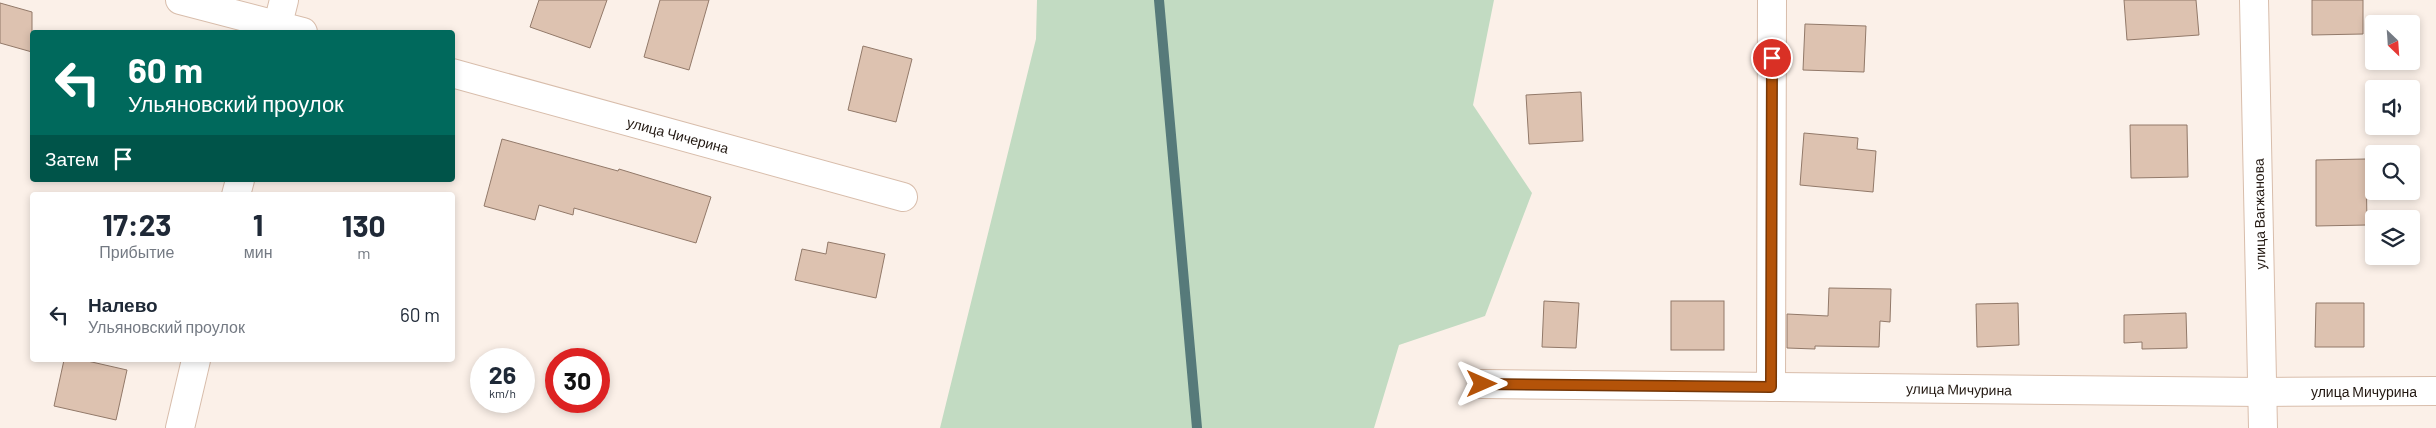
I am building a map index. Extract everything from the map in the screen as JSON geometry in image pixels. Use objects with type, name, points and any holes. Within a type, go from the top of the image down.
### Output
[{"type":"street","points":[[180,0],[285,23]]},
{"type":"street","points":[[1771,387],[1772,0]]},
{"type":"street","name":"улица Вагжанова","points":[[2254,0],[2263,428]]},
{"type":"street","name":"улица Чичерина","points":[[455,75],[903,197]]},
{"type":"street","points":[[180,428],[196,362]]},
{"type":"street","name":"улица Мичурина","points":[[1482,384],[2262,392],[2436,390]]},
{"type":"green space","points":[[1037,0],[1494,0],[1473,105],[1532,193],[1485,316],[1399,345],[1374,428],[940,428],[1036,39]]},
{"type":"building","points":[[539,0],[607,0],[590,48],[530,27]]},
{"type":"building","points":[[660,0],[709,0],[689,70],[644,57]]},
{"type":"building","points":[[2124,0],[2196,0],[2199,35],[2127,40]]},
{"type":"building","points":[[2312,0],[2363,0],[2363,34],[2312,35]]},
{"type":"building","points":[[0,3],[32,12],[30,51],[0,43]]},
{"type":"building","points":[[1805,24],[1866,26],[1864,72],[1803,70]]},
{"type":"building","points":[[863,46],[912,59],[896,122],[848,110]]},
{"type":"building","points":[[1581,92],[1583,141],[1529,144],[1526,95]]},
{"type":"building","points":[[2130,125],[2187,125],[2188,177],[2131,178]]},
{"type":"building","points":[[1804,133],[1858,138],[1857,149],[1876,151],[1873,192],[1800,185]]},
{"type":"building","points":[[502,139],[618,171],[619,169],[711,197],[696,243],[574,208],[573,215],[539,205],[535,220],[484,206]]},
{"type":"building","points":[[2365,159],[2367,210],[2365,210],[2365,225],[2316,226],[2316,160]]},
{"type":"building","points":[[828,242],[885,254],[876,298],[795,280],[802,249],[826,254]]},
{"type":"building","points":[[1829,288],[1891,289],[1890,322],[1880,321],[1879,347],[1815,346],[1815,349],[1787,348],[1787,314],[1828,316]]},
{"type":"building","points":[[1544,301],[1579,303],[1576,348],[1542,347]]},
{"type":"building","points":[[1671,301],[1724,301],[1724,350],[1671,350]]},
{"type":"building","points":[[2018,303],[2019,345],[1977,347],[1976,304]]},
{"type":"building","points":[[2316,303],[2364,303],[2364,347],[2315,347]]},
{"type":"building","points":[[2186,313],[2187,348],[2142,349],[2142,342],[2124,343],[2124,315]]},
{"type":"building","points":[[64,362],[92,362],[127,370],[116,420],[54,406]]},
{"type":"waterway","points":[[1159,0],[1197,428]]},
{"type":"route","points":[[1482,384],[1771,387],[1772,58]]}]
